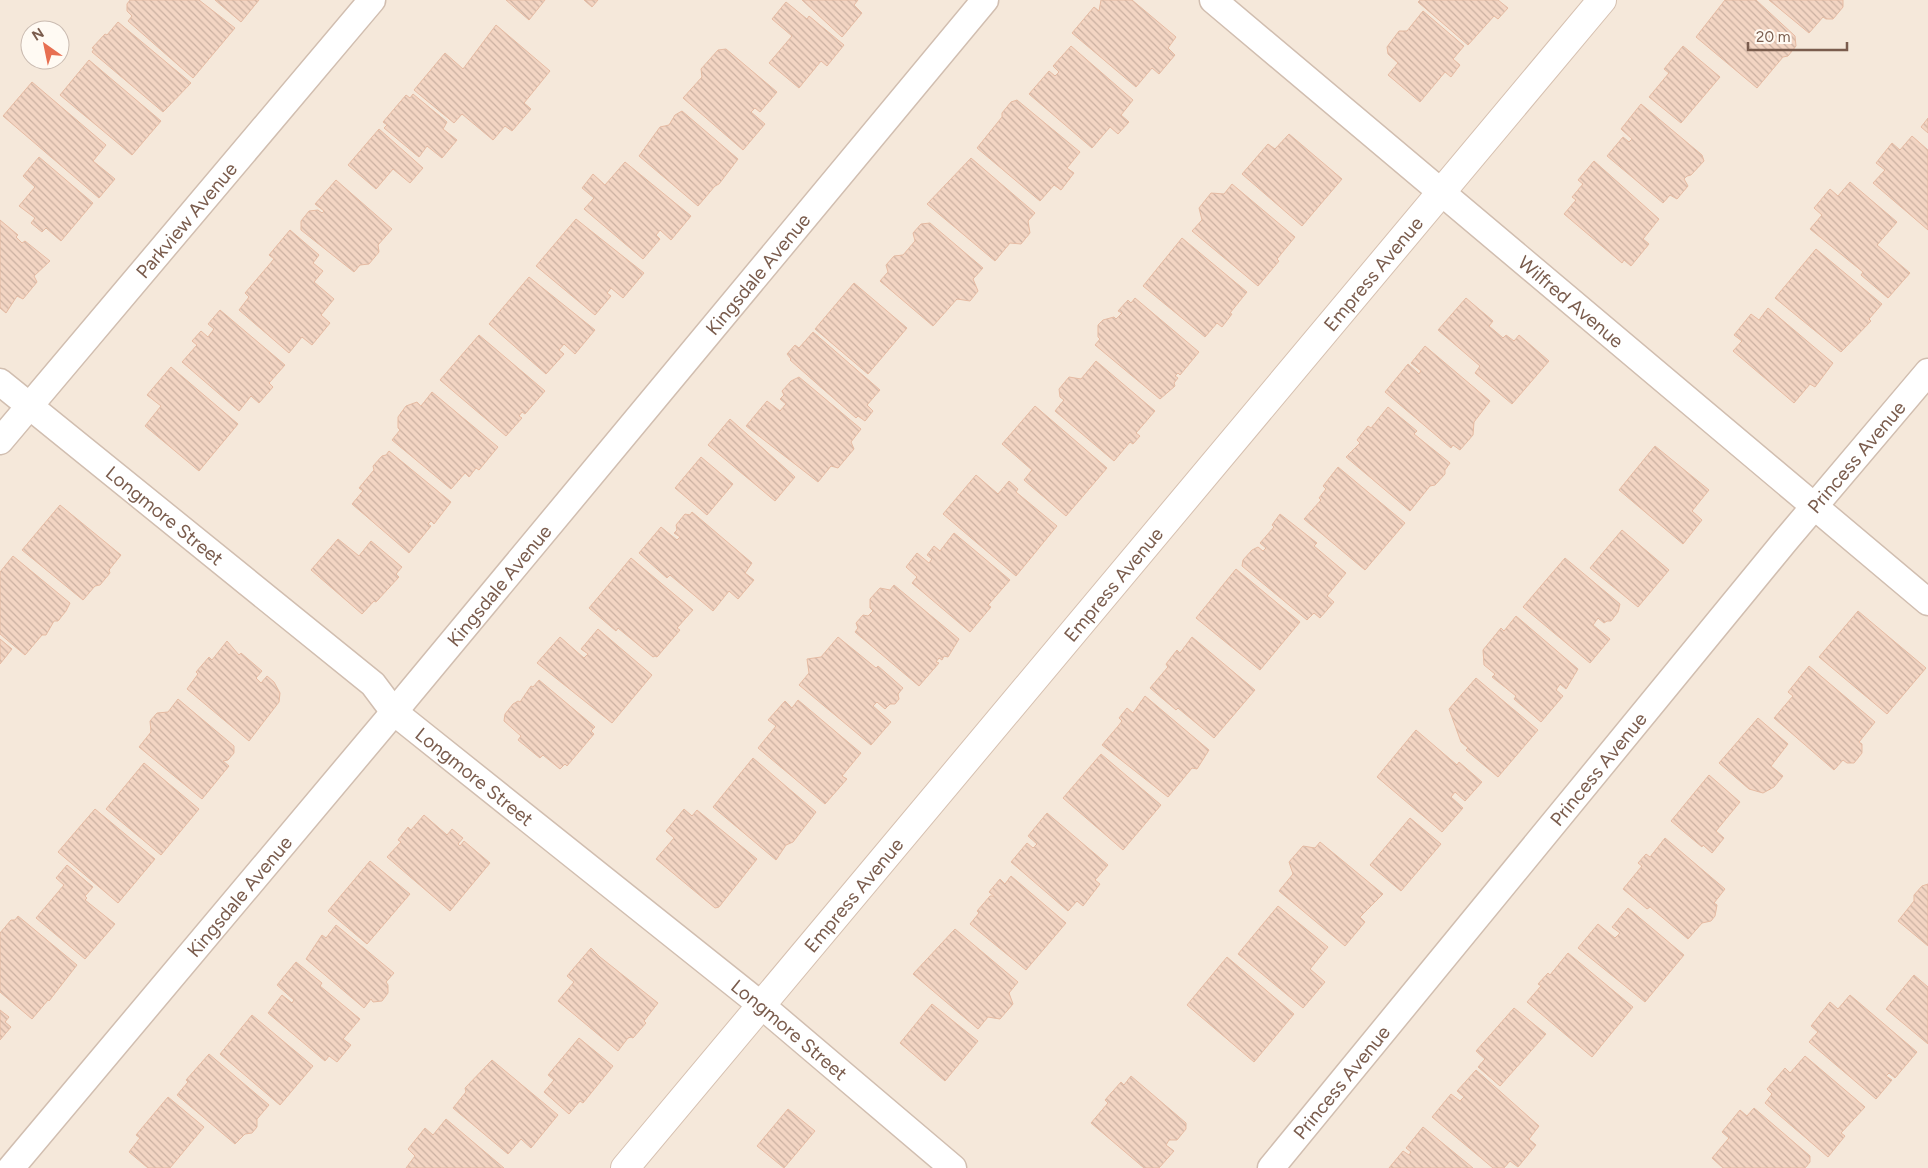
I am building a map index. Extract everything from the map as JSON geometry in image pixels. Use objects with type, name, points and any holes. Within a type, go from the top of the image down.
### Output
[{"type":"street","name":"Parkview Avenue","points":[[0,441],[372,0]]},
{"type":"street","name":"Kingsdale Avenue","points":[[11,1168],[394,712],[985,0]]},
{"type":"street","name":"Wilfred Avenue","points":[[1213,0],[1928,602]]},
{"type":"street","name":"Empress Avenue","points":[[625,1168],[1440,191],[1602,0]]},
{"type":"street","name":"Princess Avenue","points":[[1271,1168],[1814,507],[1928,372]]},
{"type":"street","name":"Longmore Street","points":[[0,382],[373,684],[394,712],[761,1005],[953,1168]]},
{"type":"shaded area","points":[[0,0],[1928,0],[1928,1168],[0,1168]]},
{"type":"building","points":[[130,0],[199,0],[235,28],[193,78],[128,21],[132,16],[127,11],[127,4]]},
{"type":"building","points":[[215,0],[259,0],[241,22]]},
{"type":"building","points":[[506,0],[545,0],[529,20]]},
{"type":"building","points":[[584,0],[598,0],[592,7]]},
{"type":"building","points":[[802,0],[858,0],[854,5],[862,13],[842,37]]},
{"type":"building","points":[[1101,0],[1132,0],[1176,37],[1168,48],[1175,55],[1159,74],[1152,68],[1136,87],[1072,33],[1094,7],[1099,11]]},
{"type":"building","points":[[1420,0],[1498,0],[1508,8],[1498,19],[1494,16],[1468,45],[1418,2]]},
{"type":"building","points":[[1725,0],[1756,0],[1795,36],[1796,46],[1788,56],[1783,57],[1757,88],[1696,37]]},
{"type":"building","points":[[1769,0],[1843,0],[1843,7],[1833,19],[1823,17],[1809,33]]},
{"type":"building","points":[[786,2],[807,19],[809,16],[844,45],[827,66],[821,61],[799,88],[769,63],[792,36],[772,19]]},
{"type":"building","points":[[1423,11],[1464,46],[1453,59],[1460,65],[1451,77],[1445,72],[1420,102],[1388,75],[1398,63],[1388,54],[1387,47],[1399,31],[1407,31]]},
{"type":"building","points":[[118,22],[191,83],[163,112],[92,52],[94,49],[92,48]]},
{"type":"building","points":[[496,25],[550,71],[524,103],[531,109],[512,131],[505,126],[493,140],[462,114],[454,123],[414,90],[445,53],[463,69]]},
{"type":"building","points":[[1071,46],[1133,100],[1121,115],[1129,122],[1118,134],[1110,127],[1092,148],[1029,94],[1049,71],[1055,76],[1059,72],[1053,66]]},
{"type":"building","points":[[1683,46],[1720,77],[1681,123],[1649,97],[1669,73],[1664,69]]},
{"type":"building","points":[[726,49],[777,92],[760,112],[755,108],[751,112],[765,124],[743,150],[683,98],[702,77],[701,69],[718,50]]},
{"type":"building","points":[[89,60],[161,121],[132,155],[60,95]]},
{"type":"building","points":[[32,82],[106,145],[93,161],[115,179],[99,198],[3,116]]},
{"type":"building","points":[[413,94],[447,122],[443,129],[457,140],[442,158],[427,146],[419,157],[384,128],[387,125],[383,122],[406,95],[410,98]]},
{"type":"building","points":[[1017,100],[1080,152],[1067,168],[1074,173],[1061,190],[1054,185],[1040,201],[977,148],[1002,117],[1002,113],[1011,102]]},
{"type":"building","points":[[1641,104],[1702,155],[1704,161],[1691,175],[1684,179],[1688,186],[1677,199],[1670,195],[1663,203],[1607,156],[1623,137],[1629,142],[1632,139],[1621,129]]},
{"type":"building","points":[[682,111],[738,159],[719,184],[715,186],[698,206],[639,156],[660,127],[669,125],[675,115]]},
{"type":"building","points":[[1928,118],[1928,133],[1921,127]]},
{"type":"building","points":[[379,129],[423,168],[410,183],[393,169],[376,189],[348,165]]},
{"type":"building","points":[[1289,134],[1342,179],[1302,226],[1242,174],[1268,144],[1275,149]]},
{"type":"building","points":[[1912,136],[1928,150],[1928,230],[1873,183],[1885,170],[1876,163],[1892,143],[1900,150]]},
{"type":"building","points":[[39,157],[93,203],[61,241],[46,228],[42,232],[31,223],[35,218],[19,206],[35,187],[23,176]]},
{"type":"building","points":[[971,158],[1035,213],[1028,221],[1030,233],[1021,244],[1010,243],[995,261],[927,204]]},
{"type":"building","points":[[1594,161],[1659,219],[1643,239],[1649,244],[1631,266],[1624,260],[1622,263],[1564,214],[1576,200],[1572,197],[1583,184],[1578,180]]},
{"type":"building","points":[[625,162],[691,216],[671,240],[660,230],[656,235],[660,239],[643,259],[584,209],[594,198],[582,188],[593,174],[605,185]]},
{"type":"building","points":[[336,180],[392,229],[378,245],[379,252],[369,264],[360,265],[354,272],[301,230],[301,221],[309,211],[318,210],[322,213],[324,211],[315,204]]},
{"type":"building","points":[[1850,182],[1897,222],[1877,245],[1910,273],[1888,298],[1861,275],[1863,272],[1810,229],[1822,215],[1814,208],[1830,189],[1838,196]]},
{"type":"building","points":[[1232,184],[1295,237],[1277,259],[1279,261],[1258,286],[1192,231],[1202,220],[1199,208],[1211,193],[1224,194]]},
{"type":"building","points":[[576,219],[644,273],[623,298],[611,288],[607,293],[611,296],[595,315],[536,266]]},
{"type":"building","points":[[0,220],[18,235],[16,237],[22,243],[25,241],[50,261],[34,276],[37,282],[23,299],[17,296],[6,313],[0,308]]},
{"type":"building","points":[[930,223],[983,268],[973,279],[978,291],[970,301],[957,299],[933,326],[880,281],[888,272],[886,265],[894,256],[903,255],[915,241],[913,233],[921,224]]},
{"type":"building","points":[[290,230],[319,255],[313,263],[323,271],[314,282],[334,299],[321,315],[330,323],[312,345],[302,337],[289,353],[239,310],[249,297],[245,293],[274,259],[269,255]]},
{"type":"building","points":[[1182,238],[1247,292],[1230,313],[1232,314],[1222,327],[1217,323],[1205,337],[1143,286]]},
{"type":"building","points":[[1816,249],[1882,304],[1869,319],[1871,321],[1841,352],[1775,298]]},
{"type":"building","points":[[529,277],[595,330],[575,354],[564,344],[559,350],[564,354],[546,374],[489,324]]},
{"type":"building","points":[[854,283],[907,328],[868,374],[815,329]]},
{"type":"building","points":[[1135,298],[1199,352],[1180,375],[1178,373],[1175,376],[1178,378],[1174,383],[1175,386],[1160,399],[1095,345],[1100,339],[1098,337],[1098,325],[1103,320],[1114,317],[1116,319],[1122,313],[1118,311],[1128,300],[1131,303]]},
{"type":"building","points":[[1466,298],[1493,321],[1489,326],[1503,338],[1506,335],[1514,341],[1519,335],[1549,361],[1512,404],[1475,373],[1480,366],[1438,330]]},
{"type":"building","points":[[1768,308],[1833,363],[1815,387],[1810,384],[1794,403],[1733,351],[1742,341],[1734,335],[1751,314],[1759,320]]},
{"type":"building","points":[[220,310],[285,365],[269,383],[273,387],[259,403],[251,396],[239,411],[182,362],[197,345],[192,341],[201,331],[208,337],[214,329],[208,324]]},
{"type":"building","points":[[813,332],[880,390],[867,405],[873,411],[865,421],[858,416],[856,418],[790,360],[787,354],[795,345],[799,348]]},
{"type":"building","points":[[479,335],[545,391],[525,414],[522,412],[519,416],[522,418],[506,436],[440,380]]},
{"type":"building","points":[[1425,346],[1490,401],[1474,422],[1473,435],[1460,450],[1453,445],[1451,448],[1385,392],[1408,364],[1419,374],[1421,371],[1411,363]]},
{"type":"building","points":[[1096,361],[1155,411],[1136,433],[1140,436],[1133,444],[1130,442],[1114,461],[1055,411],[1064,400],[1060,397],[1059,389],[1069,377],[1081,379]]},
{"type":"building","points":[[171,367],[238,424],[199,471],[145,426],[161,406],[147,395]]},
{"type":"building","points":[[799,377],[861,429],[851,442],[854,449],[838,468],[831,466],[818,482],[746,426],[767,401],[780,411],[786,404],[780,399],[784,395],[782,391],[791,381]]},
{"type":"building","points":[[432,392],[498,447],[479,470],[476,468],[469,477],[465,473],[451,489],[392,440],[400,430],[398,428],[398,417],[406,406],[417,402],[421,406]]},
{"type":"building","points":[[1035,406],[1107,468],[1066,516],[1024,480],[1032,470],[1002,444]]},
{"type":"building","points":[[1388,407],[1417,431],[1414,434],[1450,463],[1445,470],[1445,474],[1435,485],[1430,486],[1410,511],[1346,457],[1360,443],[1357,440],[1368,426],[1371,428]]},
{"type":"building","points":[[730,419],[795,477],[775,501],[708,445]]},
{"type":"building","points":[[1655,446],[1709,490],[1692,511],[1702,520],[1683,544],[1619,490]]},
{"type":"building","points":[[389,451],[451,502],[434,524],[431,521],[428,524],[431,526],[409,553],[352,504],[363,491],[359,488],[374,470],[373,466]]},
{"type":"building","points":[[701,457],[733,484],[707,515],[675,488]]},
{"type":"building","points":[[1338,467],[1405,523],[1365,570],[1304,519],[1321,500],[1319,498],[1326,489],[1323,486]]},
{"type":"building","points":[[976,475],[998,494],[1009,481],[1018,489],[1016,492],[1057,526],[1016,576],[943,514]]},
{"type":"building","points":[[60,505],[121,555],[100,585],[95,586],[83,600],[22,550]]},
{"type":"building","points":[[692,512],[752,563],[745,573],[754,580],[738,599],[729,591],[713,611],[670,575],[667,578],[639,553],[661,527],[677,540],[680,537],[674,533],[677,530],[676,525],[685,514],[690,515]]},
{"type":"building","points":[[1280,514],[1317,543],[1314,546],[1346,573],[1327,596],[1334,602],[1320,618],[1314,613],[1307,620],[1242,566],[1243,560],[1252,550],[1258,547],[1263,551],[1266,548],[1260,543],[1274,527],[1272,525]]},
{"type":"building","points":[[1622,530],[1669,570],[1638,607],[1590,568]]},
{"type":"building","points":[[954,533],[1010,580],[988,605],[991,607],[970,632],[912,583],[917,577],[906,567],[917,553],[929,563],[932,559],[927,555],[934,546],[940,551]]},
{"type":"building","points":[[338,539],[359,556],[371,541],[402,567],[396,574],[399,577],[362,614],[311,570]]},
{"type":"building","points":[[13,556],[70,603],[58,621],[54,621],[46,635],[42,635],[25,655],[0,634],[0,572]]},
{"type":"building","points":[[631,558],[693,610],[677,628],[680,630],[657,657],[653,657],[618,628],[616,631],[589,608]]},
{"type":"building","points":[[1565,558],[1620,604],[1618,612],[1611,621],[1604,623],[1598,618],[1593,625],[1610,639],[1590,663],[1523,607]]},
{"type":"building","points":[[1236,569],[1300,622],[1260,670],[1196,618]]},
{"type":"building","points":[[894,585],[959,639],[948,657],[944,656],[942,660],[939,658],[936,662],[939,663],[919,686],[855,632],[858,628],[856,623],[863,615],[868,616],[873,611],[870,608],[870,599],[880,588],[890,590]]},
{"type":"building","points":[[1858,611],[1926,668],[1887,714],[1819,657]]},
{"type":"building","points":[[1516,616],[1578,669],[1566,689],[1560,684],[1556,690],[1563,696],[1541,722],[1514,699],[1516,696],[1492,677],[1495,674],[1484,665],[1483,650],[1501,628],[1504,631]]},
{"type":"building","points":[[598,629],[652,675],[612,723],[537,663],[560,637],[584,658],[588,654],[581,649]]},
{"type":"building","points":[[838,637],[876,668],[878,666],[903,688],[898,694],[899,699],[895,704],[890,704],[885,709],[877,702],[873,706],[891,722],[871,745],[799,685],[809,673],[807,659],[821,657]]},
{"type":"building","points":[[1192,637],[1255,690],[1214,738],[1150,688],[1168,667],[1166,664],[1177,650],[1180,653]]},
{"type":"building","points":[[0,639],[12,649],[0,664]]},
{"type":"building","points":[[227,641],[239,655],[241,653],[262,671],[256,678],[261,683],[267,676],[274,682],[280,693],[279,702],[249,741],[187,689],[198,674],[196,672],[209,657],[212,660]]},
{"type":"building","points":[[1809,666],[1875,722],[1859,742],[1862,744],[1862,753],[1854,763],[1847,763],[1843,760],[1834,770],[1774,718],[1793,696],[1788,692]]},
{"type":"building","points":[[1476,678],[1538,730],[1498,777],[1466,750],[1468,748],[1461,742],[1449,709]]},
{"type":"building","points":[[539,680],[595,727],[591,731],[594,734],[567,766],[565,764],[560,769],[543,755],[540,758],[518,740],[521,736],[504,721],[505,714],[513,704],[518,701],[520,702],[531,686],[533,687]]},
{"type":"building","points":[[1145,696],[1209,750],[1197,769],[1192,768],[1168,797],[1102,745],[1122,721],[1119,718],[1127,708],[1133,713]]},
{"type":"building","points":[[178,699],[234,746],[234,753],[228,760],[223,761],[229,766],[202,799],[139,747],[151,732],[150,721],[157,713],[168,712]]},
{"type":"building","points":[[798,700],[861,753],[842,776],[847,779],[825,804],[758,748],[776,726],[768,720],[785,701],[792,708]]},
{"type":"building","points":[[1758,718],[1788,744],[1771,766],[1783,776],[1774,787],[1763,793],[1749,789],[1719,763]]},
{"type":"building","points":[[1416,730],[1457,765],[1459,762],[1482,782],[1465,801],[1455,792],[1451,797],[1463,808],[1442,832],[1377,777]]},
{"type":"building","points":[[1101,754],[1161,805],[1123,850],[1063,798]]},
{"type":"building","points":[[753,758],[816,812],[793,842],[786,845],[776,860],[713,807]]},
{"type":"building","points":[[144,763],[199,809],[161,855],[106,809]]},
{"type":"building","points":[[1709,775],[1740,802],[1716,831],[1724,838],[1712,853],[1671,821]]},
{"type":"building","points":[[95,809],[155,859],[118,903],[58,852]]},
{"type":"building","points":[[684,809],[692,816],[697,810],[757,859],[719,907],[715,908],[656,859],[674,838],[666,831]]},
{"type":"building","points":[[1047,813],[1108,865],[1095,880],[1100,884],[1083,906],[1077,901],[1068,911],[1011,862],[1027,843],[1033,848],[1037,844],[1028,836]]},
{"type":"building","points":[[424,815],[447,835],[452,829],[463,838],[458,844],[460,846],[464,841],[490,863],[450,911],[387,857],[401,842],[398,840],[408,827],[411,830]]},
{"type":"building","points":[[1410,818],[1441,844],[1401,891],[1370,865]]},
{"type":"building","points":[[1665,838],[1725,889],[1714,903],[1717,905],[1715,916],[1711,921],[1702,923],[1688,939],[1650,907],[1647,909],[1623,889],[1642,866],[1638,863],[1646,854],[1650,857]]},
{"type":"building","points":[[1320,842],[1383,894],[1360,917],[1365,922],[1345,946],[1279,891],[1293,874],[1289,862],[1303,846],[1315,848]]},
{"type":"building","points":[[370,861],[410,894],[367,944],[328,911]]},
{"type":"building","points":[[67,865],[93,887],[85,896],[87,898],[85,900],[115,924],[85,959],[36,918],[64,885],[56,878]]},
{"type":"building","points":[[1011,876],[1066,923],[1026,970],[970,924],[979,913],[977,911],[990,896],[994,896],[989,892],[1000,879],[1005,884]]},
{"type":"building","points":[[1928,884],[1928,946],[1898,921],[1914,901],[1914,895],[1922,886]]},
{"type":"building","points":[[1278,906],[1328,947],[1310,969],[1325,982],[1303,1008],[1238,954]]},
{"type":"building","points":[[1628,908],[1684,955],[1645,1002],[1578,948],[1598,924],[1615,938],[1620,933],[1612,927]]},
{"type":"building","points":[[18,916],[77,965],[49,1001],[32,1019],[0,992],[0,933],[11,920],[15,920]]},
{"type":"building","points":[[336,925],[394,973],[386,982],[388,993],[382,1001],[373,1002],[371,999],[364,1008],[306,959],[322,935],[326,938]]},
{"type":"building","points":[[955,929],[1018,982],[1009,993],[1013,1004],[1000,1019],[988,1017],[978,1029],[913,974]]},
{"type":"building","points":[[591,948],[658,1003],[644,1021],[646,1023],[633,1038],[628,1038],[618,1051],[558,1001],[574,982],[567,976]]},
{"type":"building","points":[[1568,953],[1633,1007],[1592,1057],[1527,1002],[1541,986],[1538,984],[1548,973],[1550,975]]},
{"type":"building","points":[[1227,957],[1294,1014],[1254,1062],[1187,1005]]},
{"type":"building","points":[[296,962],[322,983],[320,986],[360,1019],[343,1039],[351,1045],[337,1062],[329,1056],[325,1061],[268,1013],[282,995],[292,1003],[294,1000],[277,985]]},
{"type":"building","points":[[1914,975],[1928,987],[1928,1044],[1886,1009]]},
{"type":"building","points":[[1850,995],[1917,1052],[1895,1078],[1889,1073],[1886,1076],[1892,1080],[1876,1099],[1809,1042],[1818,1032],[1811,1026],[1830,1002],[1838,1009]]},
{"type":"building","points":[[932,1004],[978,1041],[945,1081],[900,1043]]},
{"type":"building","points":[[1514,1008],[1546,1034],[1500,1086],[1478,1067],[1485,1059],[1476,1051]]},
{"type":"building","points":[[0,1010],[9,1017],[5,1022],[11,1027],[0,1040]]},
{"type":"building","points":[[252,1015],[313,1066],[280,1105],[220,1054]]},
{"type":"building","points":[[579,1038],[613,1066],[583,1103],[580,1101],[569,1114],[544,1092],[554,1080],[548,1075]]},
{"type":"building","points":[[209,1054],[269,1105],[257,1119],[257,1127],[252,1133],[245,1134],[235,1144],[177,1095],[188,1082],[186,1080]]},
{"type":"building","points":[[1805,1056],[1865,1107],[1841,1133],[1845,1136],[1828,1157],[1765,1103],[1772,1094],[1767,1089],[1785,1068],[1790,1073]]},
{"type":"building","points":[[492,1060],[558,1115],[531,1148],[521,1139],[508,1154],[453,1108],[466,1092],[465,1088]]},
{"type":"building","points":[[1476,1070],[1539,1126],[1529,1139],[1536,1145],[1518,1167],[1510,1161],[1504,1168],[1493,1168],[1432,1117],[1451,1094],[1460,1101],[1464,1097],[1457,1091]]},
{"type":"building","points":[[1131,1076],[1186,1123],[1186,1129],[1177,1140],[1169,1140],[1166,1145],[1174,1151],[1159,1168],[1144,1168],[1091,1123],[1108,1103],[1105,1100],[1121,1082],[1124,1085]]},
{"type":"building","points":[[168,1097],[204,1127],[170,1168],[148,1168],[129,1152],[140,1138],[136,1135]]},
{"type":"building","points":[[1754,1108],[1810,1156],[1810,1162],[1805,1168],[1723,1168],[1712,1158],[1729,1138],[1722,1132],[1740,1110],[1747,1116]]},
{"type":"building","points":[[788,1109],[815,1131],[784,1168],[757,1146]]},
{"type":"building","points":[[446,1119],[504,1168],[406,1168],[415,1156],[408,1149],[425,1128],[433,1135]]},
{"type":"building","points":[[1423,1127],[1473,1168],[1389,1168],[1403,1151],[1409,1155],[1411,1152],[1406,1148]]}]
